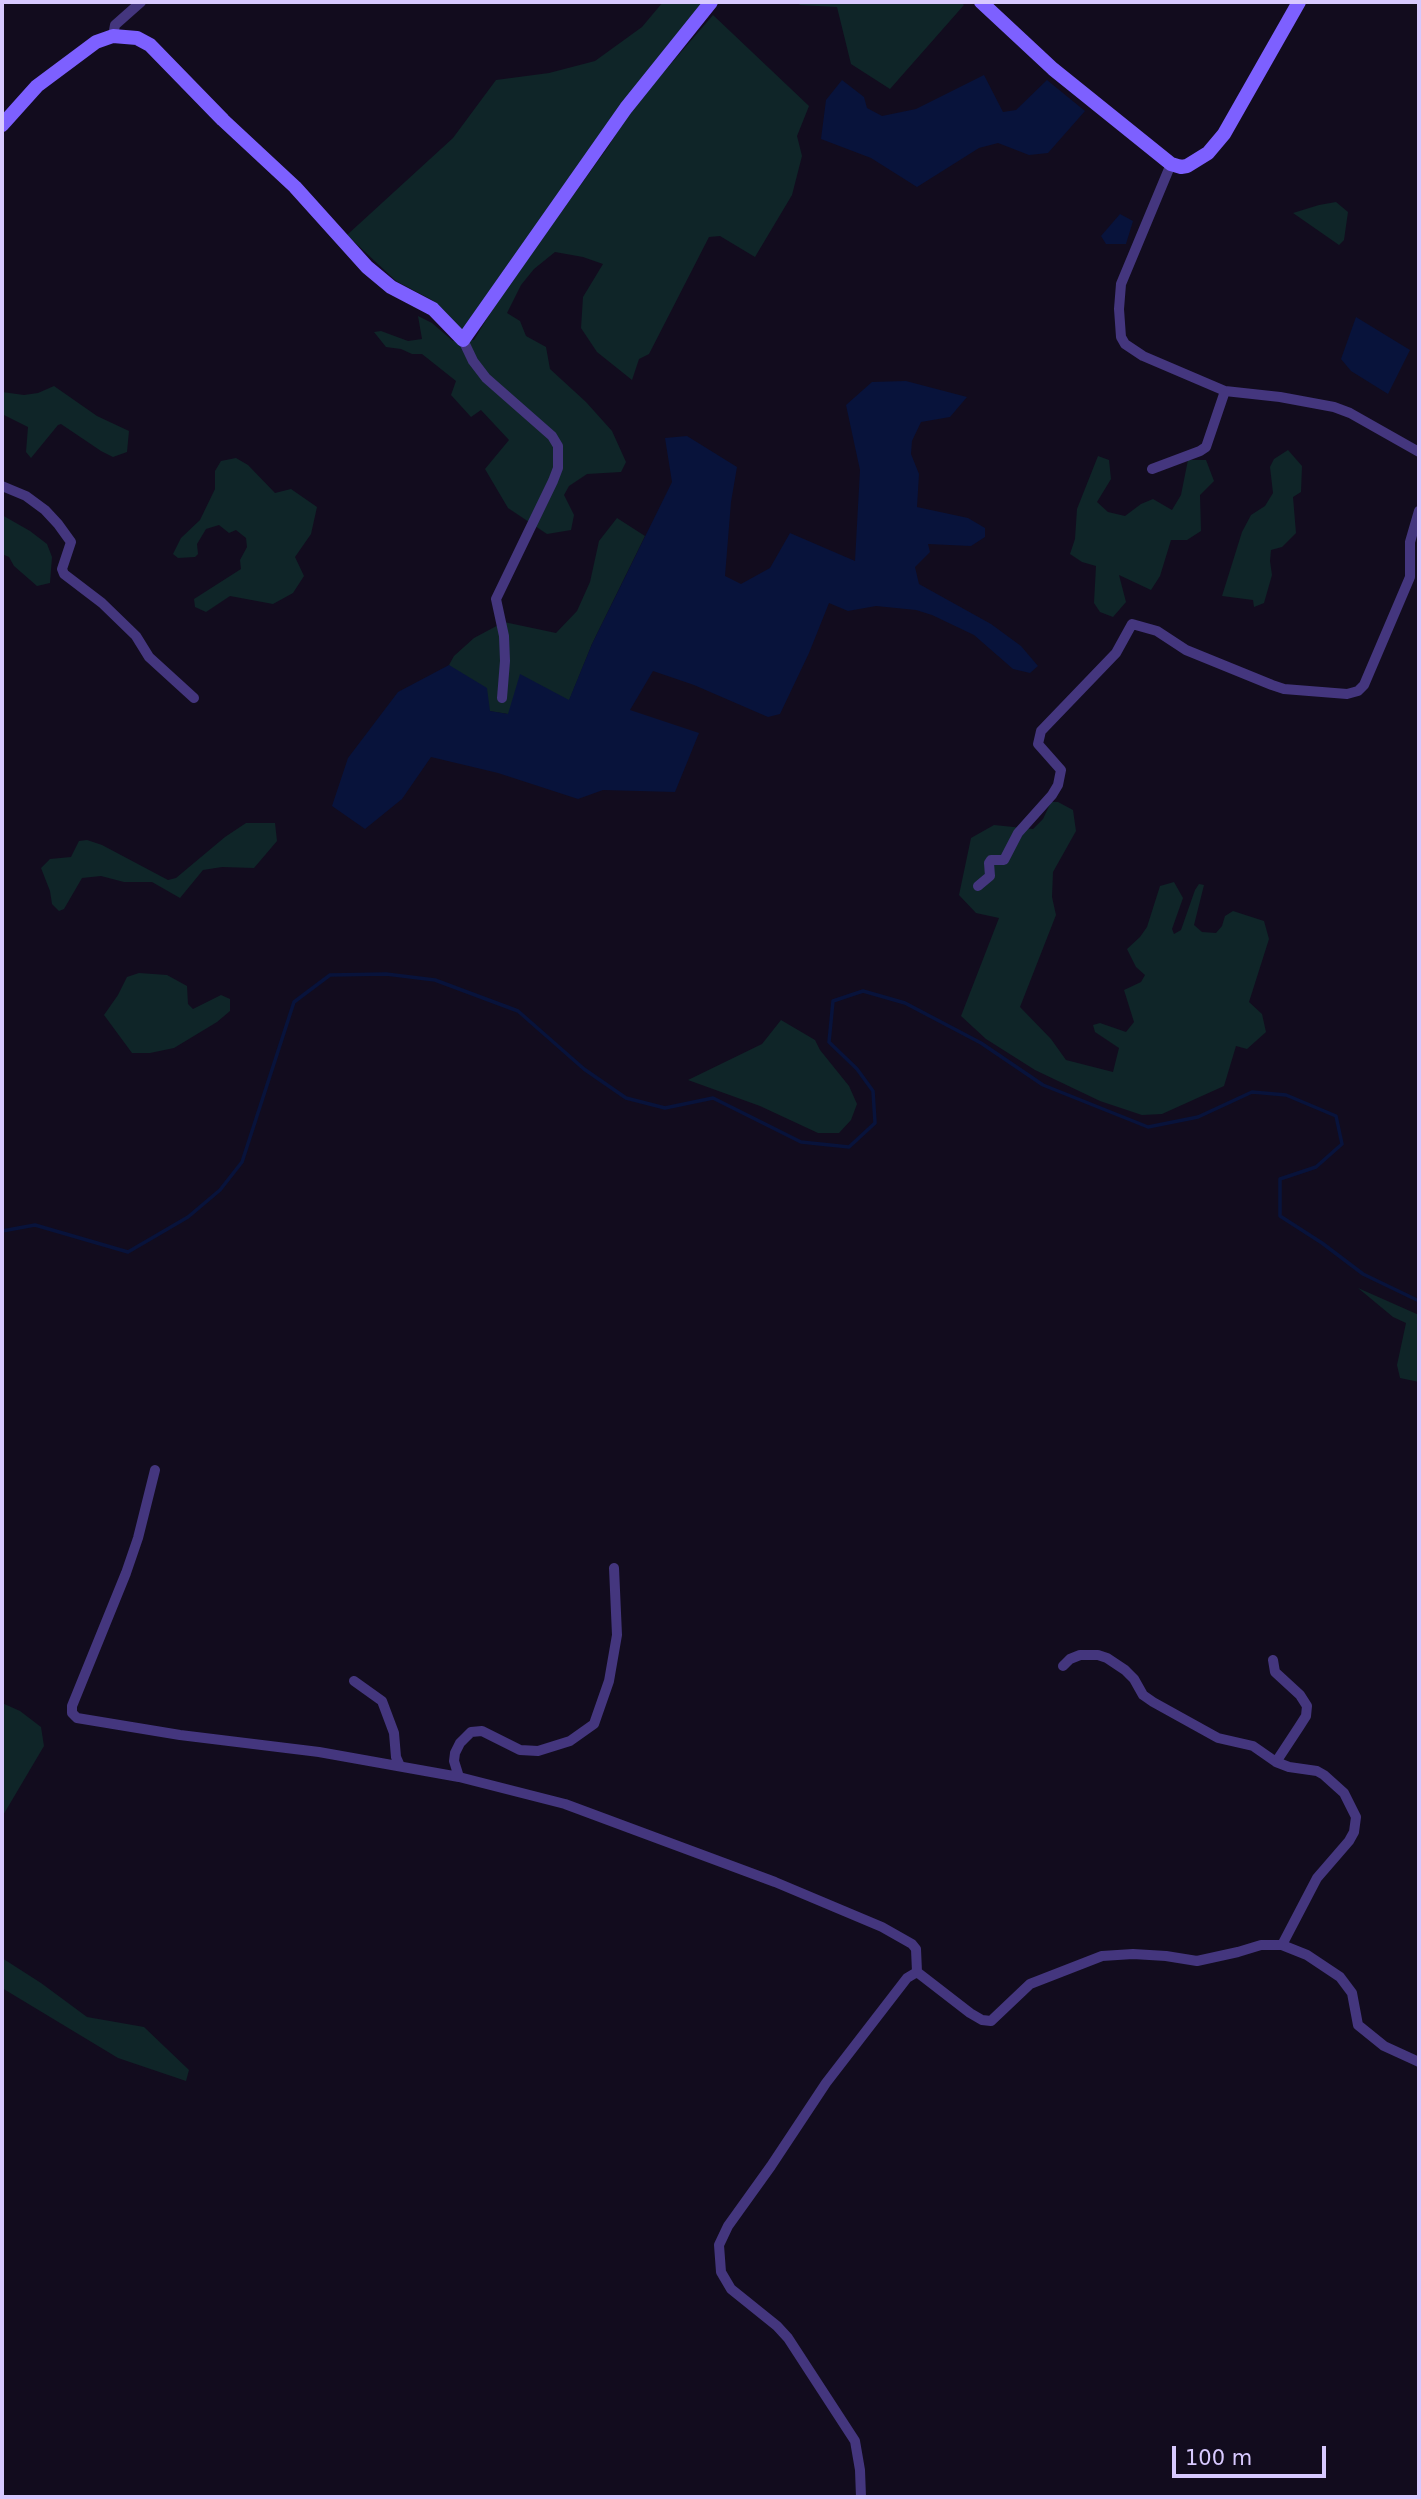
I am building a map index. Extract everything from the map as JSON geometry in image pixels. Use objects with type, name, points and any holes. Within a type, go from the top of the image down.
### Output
[{"type":"street","points":[[113,36],[115,25],[141,2]]},
{"type":"street","points":[[463,340],[626,108],[711,2]]},
{"type":"street","points":[[981,2],[1053,69],[1171,164],[1181,167],[1208,153],[1224,134],[1299,2]]},
{"type":"street","points":[[2,125],[25,97],[96,42],[113,36],[130,36],[150,45],[223,120],[295,187],[367,267],[391,286],[433,309],[463,340],[472,361],[486,379],[552,436],[558,446],[558,468],[496,599],[504,636],[502,698]]},
{"type":"street","points":[[1171,164],[1121,284],[1119,309],[1121,337],[1125,344],[1143,356],[1225,391],[1334,407],[1350,413],[1419,452]]},
{"type":"street","points":[[1152,469],[1200,452],[1206,447],[1225,391]]},
{"type":"street","points":[[2,485],[26,496],[58,524],[71,542],[62,569],[64,573],[102,603],[136,636],[149,657],[194,698]]},
{"type":"street","points":[[978,886],[990,876],[991,860],[1004,860],[1018,833],[1058,785],[1061,770],[1038,744],[1041,731],[1116,653],[1132,624],[1157,631],[1186,650],[1284,689],[1347,694],[1358,691],[1364,685],[1410,577],[1409,542],[1419,511]]},
{"type":"street","points":[[155,1470],[130,1562],[72,1706],[72,1713],[76,1718],[180,1735],[319,1752],[459,1777],[542,1797],[849,1912],[912,1944],[918,1954],[917,1972]]},
{"type":"street","points":[[459,1777],[453,1761],[455,1753],[471,1732],[482,1731],[520,1750],[538,1751],[570,1741],[594,1724],[608,1681],[617,1635],[614,1568]]},
{"type":"street","points":[[1063,1666],[1080,1655],[1107,1658],[1125,1670],[1143,1695],[1153,1702],[1218,1738],[1253,1746],[1276,1762],[1289,1767],[1310,1769],[1324,1775],[1344,1793],[1356,1817],[1354,1832],[1317,1878],[1282,1945]]},
{"type":"street","points":[[1273,1660],[1275,1672],[1300,1695],[1307,1706],[1306,1716],[1276,1762]]},
{"type":"street","points":[[354,1681],[382,1700],[394,1733],[396,1757],[400,1766]]},
{"type":"street","points":[[917,1972],[970,2013],[982,2020],[991,2021],[1030,1984],[1102,1955],[1166,1956],[1197,1961],[1261,1945],[1282,1945],[1307,1955],[1340,1976],[1352,1993],[1358,2025],[1384,2046],[1419,2062]]},
{"type":"street","points":[[861,2497],[855,2441],[788,2338],[731,2289],[721,2272],[719,2245],[728,2226],[862,2033],[907,1978],[917,1972]]},
{"type":"green space","points":[[663,2],[704,2],[462,331],[432,300],[396,281],[347,235],[453,138],[496,80],[549,73],[595,61],[642,27]]},
{"type":"green space","points":[[797,2],[961,2],[964,5],[890,89],[851,64],[837,7],[800,5]]},
{"type":"green space","points":[[713,15],[809,106],[797,136],[802,156],[792,195],[755,257],[720,236],[709,237],[649,354],[639,359],[632,380],[597,352],[581,328],[583,297],[603,264],[555,252],[534,269],[521,285],[507,313],[520,321],[526,336],[546,347],[550,369],[586,402],[612,431],[626,462],[621,472],[587,474],[569,486],[564,495],[574,515],[571,530],[547,534],[508,508],[485,469],[509,440],[481,410],[471,417],[451,395],[456,381],[422,354],[386,347],[374,332],[381,331],[408,341],[422,339],[418,316],[432,323],[453,341],[474,340],[498,300],[608,147],[630,111]]},
{"type":"green space","points":[[1336,202],[1348,212],[1344,240],[1339,245],[1293,213],[1319,205]]},
{"type":"green space","points":[[54,386],[97,416],[129,431],[127,452],[113,457],[61,424],[31,458],[26,452],[28,427],[2,414],[2,392],[24,395],[38,393]]},
{"type":"green space","points":[[1288,450],[1302,466],[1301,492],[1293,497],[1296,533],[1282,547],[1271,550],[1272,575],[1264,603],[1254,607],[1253,600],[1222,596],[1242,532],[1251,515],[1265,506],[1273,493],[1270,467],[1274,459]]},
{"type":"green space","points":[[1098,456],[1109,460],[1111,479],[1097,502],[1108,512],[1125,516],[1153,499],[1172,510],[1181,495],[1188,460],[1206,460],[1214,481],[1200,495],[1201,531],[1187,540],[1171,540],[1160,576],[1151,590],[1119,575],[1126,602],[1113,617],[1100,612],[1094,603],[1096,566],[1082,562],[1070,554],[1075,539],[1077,509]]},
{"type":"green space","points":[[236,458],[248,465],[275,493],[291,489],[317,507],[311,534],[295,557],[304,576],[293,593],[273,604],[230,596],[206,612],[195,607],[194,599],[241,569],[240,560],[247,547],[246,538],[236,530],[229,533],[219,525],[206,529],[197,544],[198,554],[195,557],[178,558],[173,554],[181,538],[200,520],[215,489],[215,471],[221,461]]},
{"type":"green space","points":[[2,515],[47,544],[52,557],[50,583],[37,586],[14,566],[9,557],[2,554]]},
{"type":"green space","points":[[617,518],[645,536],[592,644],[569,701],[508,714],[489,711],[449,665],[454,656],[474,638],[504,622],[556,633],[577,611],[590,582],[599,541]]},
{"type":"green space","points":[[1051,802],[1058,802],[1073,810],[1076,831],[1053,872],[1052,897],[1056,915],[1020,1007],[1051,1039],[1066,1060],[1113,1072],[1119,1048],[1095,1032],[1093,1025],[1100,1023],[1126,1032],[1134,1022],[1124,990],[1141,982],[1145,975],[1136,967],[1127,949],[1147,927],[1160,886],[1174,882],[1183,898],[1172,929],[1174,934],[1181,930],[1195,890],[1199,884],[1204,885],[1194,925],[1202,932],[1216,933],[1225,916],[1233,911],[1264,921],[1269,939],[1249,1002],[1262,1014],[1266,1032],[1247,1049],[1236,1046],[1224,1086],[1162,1114],[1142,1115],[1100,1101],[1035,1070],[986,1039],[961,1016],[999,918],[976,913],[959,895],[971,838],[994,825],[1033,829],[1043,819]]},
{"type":"green space","points":[[246,823],[275,823],[277,841],[254,868],[222,867],[203,870],[180,898],[152,882],[124,882],[101,876],[82,878],[64,909],[59,911],[52,904],[41,868],[50,859],[71,857],[79,841],[87,840],[102,845],[168,880],[176,878]]},
{"type":"green space","points":[[139,973],[167,975],[187,986],[188,1004],[193,1009],[221,995],[230,999],[230,1011],[174,1048],[150,1053],[132,1053],[104,1015],[127,977]]},
{"type":"green space","points":[[781,1020],[815,1040],[849,1086],[857,1104],[851,1120],[839,1133],[818,1133],[760,1106],[688,1080],[762,1044]]},
{"type":"green space","points":[[1358,1288],[1419,1315],[1419,1382],[1400,1378],[1397,1365],[1406,1323],[1393,1317]]},
{"type":"green space","points":[[2,1703],[20,1711],[41,1727],[44,1746],[2,1817]]},
{"type":"green space","points":[[2,1958],[87,2017],[144,2027],[189,2070],[186,2081],[118,2058],[2,1988]]},
{"type":"water","points":[[984,75],[1003,112],[1016,110],[1047,80],[1085,111],[1048,153],[1029,155],[998,143],[979,148],[917,187],[871,158],[821,139],[826,100],[842,80],[864,97],[867,108],[882,116],[916,109]]},
{"type":"water","points":[[1120,214],[1133,221],[1126,244],[1106,244],[1101,236]]},
{"type":"water","points":[[1356,317],[1410,350],[1388,394],[1351,371],[1341,359]]},
{"type":"water","points":[[906,381],[967,397],[950,417],[921,422],[912,441],[911,454],[919,474],[917,507],[968,518],[985,528],[985,537],[971,546],[928,544],[930,552],[915,567],[919,584],[991,624],[1021,646],[1038,666],[1030,673],[1013,669],[974,635],[932,615],[916,610],[876,606],[848,611],[829,603],[780,714],[768,717],[694,685],[653,671],[630,710],[699,733],[675,792],[603,790],[578,799],[498,773],[431,757],[402,799],[365,829],[332,806],[348,758],[398,692],[449,665],[487,688],[490,711],[508,714],[520,674],[569,700],[592,644],[672,482],[665,438],[687,436],[737,467],[731,502],[725,576],[741,584],[770,568],[790,533],[855,561],[860,470],[846,405],[872,382]]},
{"type":"waterway","points":[[2,1231],[35,1225],[128,1252],[188,1217],[220,1190],[242,1162],[294,1002],[330,975],[386,974],[435,980],[518,1011],[584,1069],[626,1098],[665,1108],[713,1098],[801,1142],[849,1147],[875,1123],[873,1091],[857,1069],[829,1042],[833,1001],[863,991],[905,1003],[981,1043],[1043,1085],[1148,1127],[1198,1117],[1252,1092],[1286,1095],[1336,1116],[1342,1144],[1316,1167],[1280,1179],[1280,1216],[1363,1274],[1419,1301]]}]
